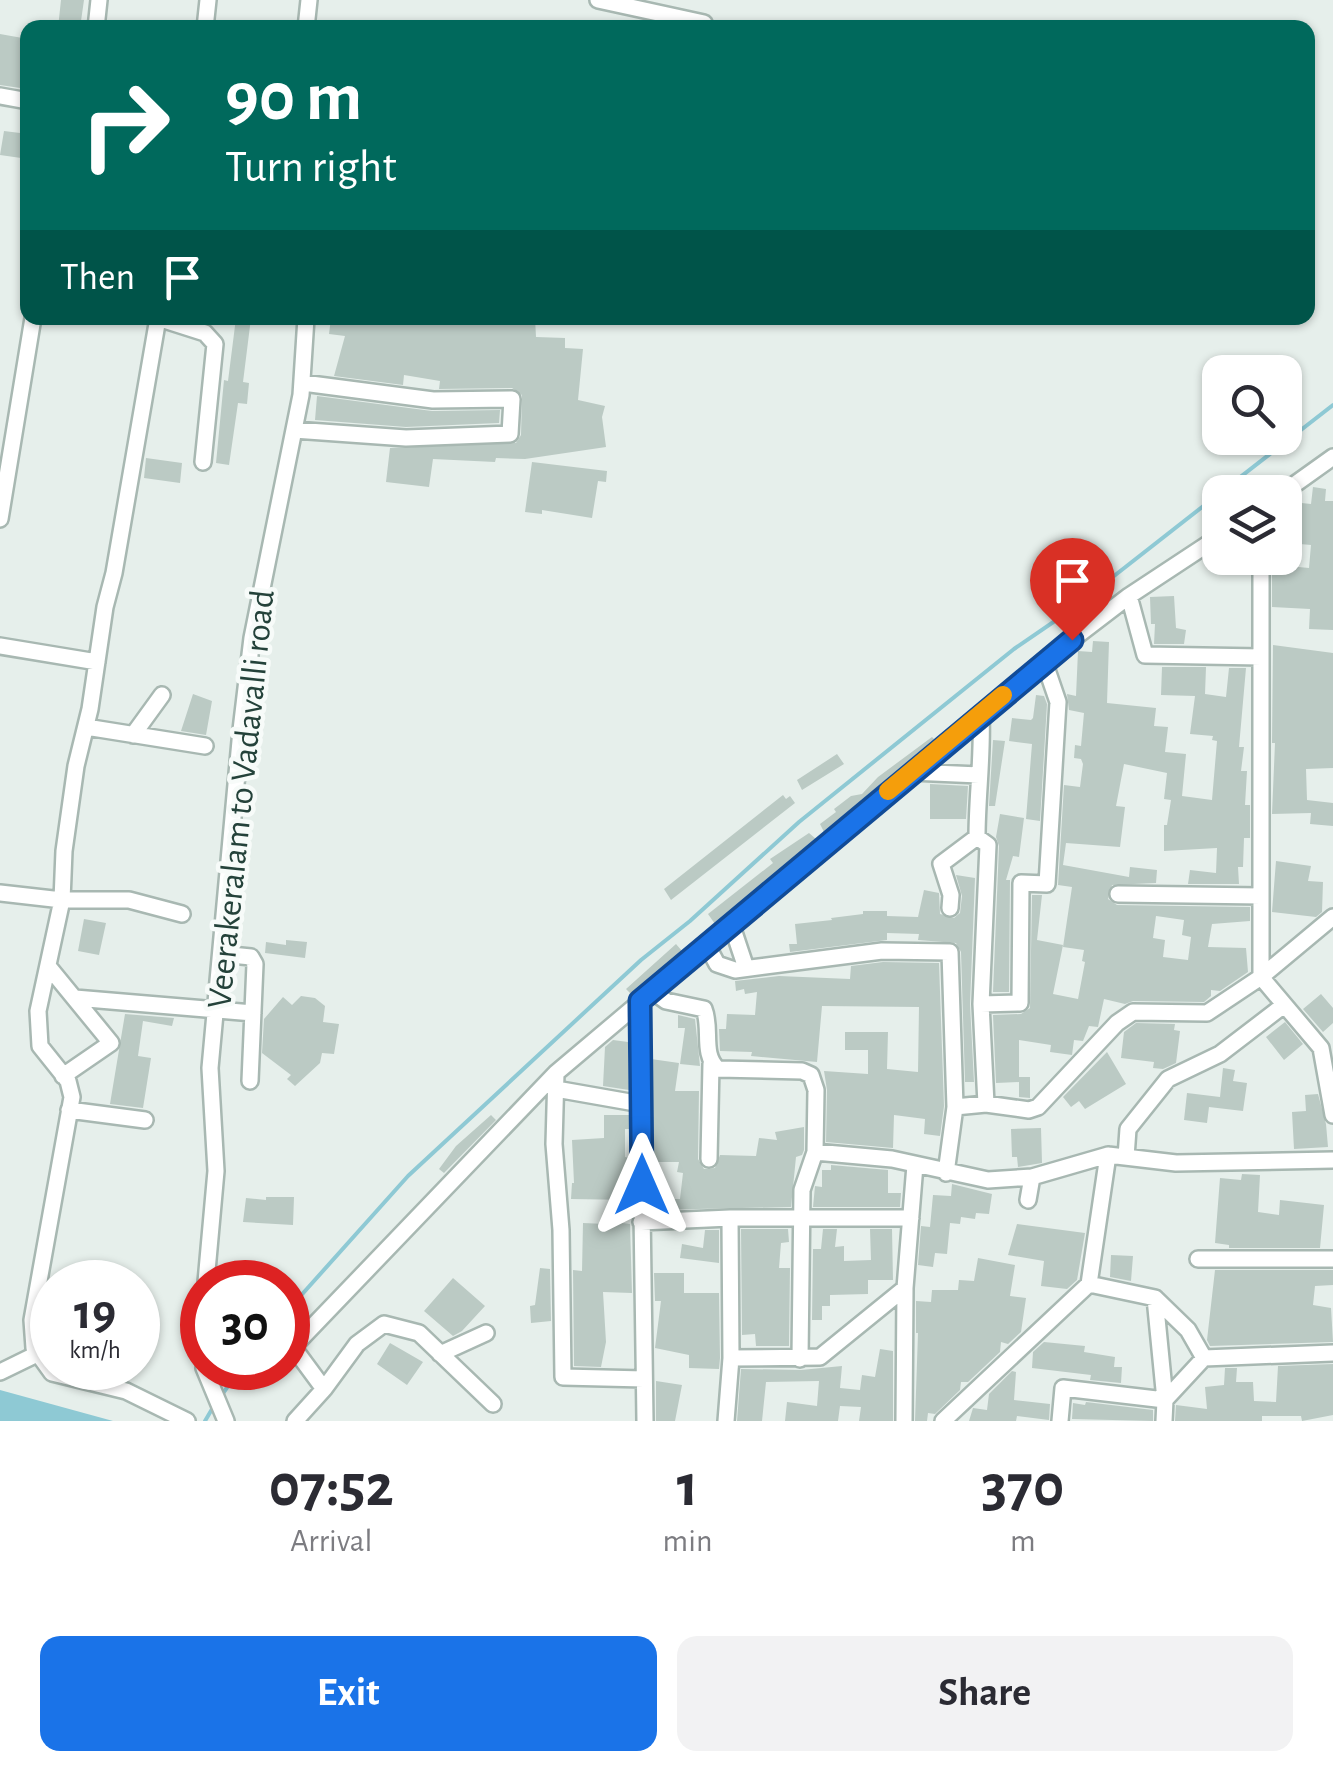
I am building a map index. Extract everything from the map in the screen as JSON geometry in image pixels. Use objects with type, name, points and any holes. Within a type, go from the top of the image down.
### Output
[{"type":"street","points":[[598,0],[690,20]]},
{"type":"street","points":[[0,520],[32,325]]},
{"type":"street","points":[[43,1260],[72,1097],[63,1076],[40,1046],[38,1012],[62,900],[74,783],[157,325]]},
{"type":"street","points":[[180,325],[205,333],[215,344],[203,462]]},
{"type":"street","name":"Veerakeralam to Vadavalli road","points":[[208,1260],[216,1171],[210,1068],[252,638],[294,430],[306,325]]},
{"type":"street","points":[[294,430],[406,438],[510,434],[512,399],[433,400],[302,383]]},
{"type":"street","points":[[1302,480],[1333,458]]},
{"type":"street","points":[[324,1389],[293,1347],[556,1081],[706,943],[1044,661],[1129,596],[1202,548]]},
{"type":"street","points":[[1262,575],[1261,977],[1321,1048],[1333,1114]]},
{"type":"street","points":[[1129,596],[1144,654],[1261,657]]},
{"type":"street","points":[[0,646],[97,662]]},
{"type":"street","points":[[981,1004],[1020,1003],[1021,883],[1046,884],[1058,702],[1044,661]]},
{"type":"street","points":[[134,734],[162,696]]},
{"type":"street","points":[[950,908],[951,895],[942,864],[976,837],[981,714]]},
{"type":"street","points":[[86,727],[206,746]]},
{"type":"street","points":[[911,772],[979,775]]},
{"type":"street","points":[[976,837],[988,846],[981,1004],[986,1104]]},
{"type":"street","points":[[0,893],[62,900],[129,900],[182,914]]},
{"type":"street","points":[[1118,894],[1261,896]]},
{"type":"street","points":[[954,1108],[986,1104],[1029,1110],[1038,1106],[1117,1023],[1133,1012],[1207,1013],[1261,977],[1333,917]]},
{"type":"street","points":[[731,923],[746,968]]},
{"type":"street","points":[[706,943],[716,964],[735,970],[882,950],[950,952],[954,1108],[946,1173]]},
{"type":"street","points":[[221,954],[254,959],[250,1081]]},
{"type":"street","points":[[48,966],[112,1043],[63,1076]]},
{"type":"street","points":[[646,996],[704,1009],[708,1016],[709,1159]]},
{"type":"street","points":[[645,1421],[641,1104],[646,996]]},
{"type":"street","points":[[75,998],[253,1013]]},
{"type":"street","points":[[1126,1156],[1128,1129],[1168,1079],[1220,1054],[1284,1005]]},
{"type":"street","points":[[711,1064],[718,1070],[802,1070],[811,1076],[816,1090],[815,1152],[802,1190],[800,1359]]},
{"type":"street","points":[[556,1081],[641,1104]]},
{"type":"street","points":[[556,1081],[563,1377],[644,1379]]},
{"type":"street","points":[[69,1110],[144,1120]]},
{"type":"street","points":[[815,1152],[892,1159],[988,1180],[1032,1177],[1108,1155],[1176,1164],[1333,1160]]},
{"type":"street","points":[[943,1421],[1089,1284],[1108,1155]]},
{"type":"street","points":[[904,1421],[906,1288],[915,1165]]},
{"type":"street","points":[[1028,1200],[1032,1177]]},
{"type":"street","points":[[726,1421],[731,1358],[730,1218]]},
{"type":"street","points":[[641,1222],[911,1218]]},
{"type":"street","points":[[1198,1259],[1333,1259]]},
{"type":"street","points":[[1089,1284],[1155,1298],[1188,1330],[1204,1358]]},
{"type":"street","points":[[731,1358],[820,1357],[906,1288]]},
{"type":"street","points":[[1155,1298],[1164,1421]]},
{"type":"street","points":[[295,1421],[357,1344],[384,1324],[419,1333],[493,1404]]},
{"type":"street","points":[[440,1354],[486,1333]]},
{"type":"street","points":[[1165,1400],[1204,1358],[1333,1352]]},
{"type":"street","points":[[0,1372],[30,1357]]},
{"type":"street","points":[[1060,1421],[1063,1388],[1165,1400]]},
{"type":"street","points":[[122,1390],[186,1421]]},
{"type":"street","points":[[214,1390],[226,1421]]},
{"type":"water","points":[[0,1390],[113,1421],[0,1421]]},
{"type":"building","points":[[61,0],[84,0],[81,20],[59,20]]},
{"type":"building","points":[[0,34],[20,38],[20,88],[0,85]]},
{"type":"building","points":[[4,131],[20,133],[20,158],[0,155]]},
{"type":"building","points":[[235,325],[250,325],[243,382],[249,383],[247,404],[238,403],[229,465],[216,463],[224,380],[228,381]]},
{"type":"building","points":[[330,325],[535,325],[536,337],[565,338],[565,348],[583,349],[578,400],[605,406],[602,417],[606,447],[525,459],[496,458],[495,462],[433,459],[429,487],[386,482],[390,448],[516,443],[521,435],[522,395],[512,388],[439,389],[440,381],[404,375],[403,385],[334,376],[345,336],[329,334]]},
{"type":"building","points":[[317,396],[432,411],[500,410],[499,423],[406,427],[315,420]]},
{"type":"building","points":[[146,458],[182,463],[180,483],[144,478]]},
{"type":"building","points":[[532,462],[607,471],[606,482],[598,481],[592,518],[542,510],[542,514],[525,512]]},
{"type":"building","points":[[1313,487],[1326,489],[1325,501],[1333,501],[1333,630],[1309,629],[1310,609],[1272,607],[1272,575],[1302,575],[1302,567],[1309,568],[1311,545],[1302,544],[1302,503],[1311,504]]},
{"type":"building","points":[[1174,596],[1176,628],[1186,630],[1184,644],[1154,644],[1150,597]]},
{"type":"building","points":[[1093,641],[1109,642],[1107,703],[1156,708],[1154,726],[1168,727],[1165,752],[1186,754],[1182,796],[1212,800],[1217,741],[1212,740],[1213,736],[1190,734],[1195,696],[1161,695],[1162,667],[1206,667],[1205,694],[1226,697],[1229,668],[1246,668],[1239,747],[1244,747],[1241,771],[1247,771],[1245,805],[1250,805],[1250,838],[1244,838],[1239,884],[1188,884],[1190,870],[1216,873],[1217,848],[1164,851],[1164,825],[1171,800],[1164,799],[1167,773],[1124,764],[1116,806],[1125,807],[1120,847],[1066,843],[1063,865],[1129,877],[1130,867],[1157,870],[1156,883],[1112,885],[1108,899],[1117,905],[1250,907],[1250,921],[1212,924],[1208,947],[1246,948],[1248,972],[1220,991],[1211,990],[1211,996],[1204,1002],[1125,1004],[1104,999],[1098,1027],[1089,1026],[1083,1041],[1074,1040],[1072,1055],[1050,1052],[1051,1045],[1019,1040],[1019,1077],[1030,1077],[1030,1098],[1019,1097],[1019,1082],[996,1083],[993,1015],[1021,1014],[1030,1008],[1032,895],[1042,895],[1037,940],[1063,945],[1053,994],[1078,999],[1085,962],[1084,950],[1063,947],[1072,887],[1058,885],[1064,785],[1080,787],[1083,764],[1081,759],[1074,758],[1075,745],[1081,746],[1084,713],[1069,710],[1067,694],[1076,696],[1078,651],[1092,652]],"holes":[[[1156,916],[1184,920],[1182,935],[1191,937],[1188,960],[1163,957],[1165,940],[1153,938]]]},
{"type":"building","points":[[1273,645],[1333,653],[1333,768],[1306,769],[1307,800],[1333,803],[1333,826],[1310,824],[1311,813],[1272,814]]},
{"type":"building","points":[[193,694],[212,701],[206,735],[181,731]]},
{"type":"building","points":[[1036,695],[1044,696],[1047,704],[1040,821],[1026,819],[1032,744],[1009,741],[1012,718],[1033,718]]},
{"type":"building","points":[[932,737],[824,832],[820,824],[836,812],[834,809],[851,796],[862,794],[878,777]]},
{"type":"building","points":[[993,740],[1005,741],[995,806],[989,806]]},
{"type":"building","points":[[837,754],[844,764],[802,790],[797,780]]},
{"type":"building","points":[[930,784],[968,786],[966,819],[930,819]]},
{"type":"building","points":[[783,795],[786,799],[790,796],[795,803],[671,900],[664,889]]},
{"type":"building","points":[[1000,814],[1024,818],[1019,857],[1013,856],[1006,880],[1010,880],[1009,992],[993,992],[999,846],[996,837]]},
{"type":"building","points":[[809,833],[816,839],[715,924],[708,914],[773,863],[770,859]]},
{"type":"building","points":[[1276,861],[1311,866],[1308,881],[1323,882],[1322,912],[1316,917],[1272,912]]},
{"type":"building","points":[[956,875],[975,878],[970,1004],[974,1082],[965,1082],[961,952],[956,943],[918,940],[919,934],[887,933],[887,940],[790,952],[789,944],[797,944],[795,924],[832,920],[863,911],[918,917],[924,890],[939,893],[940,914],[954,918],[960,913],[962,896]]},
{"type":"building","points":[[84,919],[106,923],[99,955],[78,951]]},
{"type":"building","points":[[286,940],[307,942],[305,958],[265,953],[266,942],[286,945]]},
{"type":"building","points":[[676,944],[682,951],[637,990],[631,994],[626,989]]},
{"type":"building","points":[[939,963],[944,1106],[940,1136],[924,1134],[925,1119],[894,1115],[893,1148],[826,1142],[824,1071],[868,1074],[868,1050],[845,1050],[845,1032],[888,1032],[887,1069],[918,1072],[919,1007],[822,1006],[817,1062],[720,1051],[719,1029],[726,1029],[727,1014],[755,1015],[757,992],[736,991],[735,981],[779,976],[850,979],[851,966]]},
{"type":"building","points":[[1321,994],[1333,1008],[1333,1023],[1323,1032],[1303,1009]]},
{"type":"building","points":[[301,996],[315,998],[325,1006],[323,1022],[339,1024],[334,1054],[322,1053],[320,1063],[295,1086],[287,1079],[291,1075],[262,1053],[264,1019],[283,997],[292,1005]]},
{"type":"building","points":[[125,1014],[174,1018],[172,1026],[143,1021],[138,1056],[151,1058],[143,1108],[110,1104]]},
{"type":"building","points":[[678,1015],[695,1019],[700,1066],[680,1064],[685,1028],[678,1028]]},
{"type":"building","points":[[1285,1022],[1303,1044],[1284,1060],[1266,1037]]},
{"type":"building","points":[[1136,1023],[1175,1024],[1174,1030],[1180,1031],[1176,1063],[1163,1069],[1153,1068],[1154,1062],[1121,1058],[1124,1032]]},
{"type":"building","points":[[613,1040],[628,1042],[629,1090],[603,1086],[605,1047]]},
{"type":"building","points":[[1107,1052],[1126,1084],[1085,1109],[1079,1101],[1071,1107],[1063,1097]]},
{"type":"building","points":[[651,1059],[679,1063],[675,1091],[699,1091],[698,1159],[704,1169],[715,1168],[720,1155],[756,1156],[759,1138],[777,1140],[775,1132],[804,1127],[804,1150],[796,1157],[791,1207],[653,1210],[653,1199],[680,1199],[683,1173],[677,1172],[679,1162],[653,1162]]},
{"type":"building","points":[[1223,1068],[1235,1070],[1233,1081],[1247,1083],[1243,1111],[1209,1107],[1207,1123],[1184,1120],[1187,1093],[1220,1097]]},
{"type":"building","points":[[1318,1094],[1328,1147],[1294,1149],[1292,1112],[1306,1111],[1305,1095]]},
{"type":"building","points":[[491,1115],[496,1120],[444,1173],[439,1169],[456,1146]]},
{"type":"building","points":[[604,1115],[629,1115],[625,1157],[630,1158],[631,1200],[571,1199],[572,1140],[604,1138]]},
{"type":"building","points":[[1041,1128],[1042,1163],[1018,1167],[1017,1157],[1012,1157],[1011,1129]]},
{"type":"building","points":[[831,1165],[888,1170],[888,1193],[901,1193],[900,1207],[813,1207],[815,1186],[822,1187],[822,1170],[831,1170]]},
{"type":"building","points":[[1242,1174],[1260,1175],[1258,1212],[1279,1215],[1280,1200],[1324,1205],[1320,1248],[1229,1248],[1215,1243],[1220,1178],[1241,1180]]},
{"type":"building","points":[[952,1184],[992,1194],[989,1214],[976,1213],[975,1219],[961,1217],[960,1224],[950,1223],[947,1254],[935,1253],[933,1267],[918,1265],[921,1226],[930,1227],[933,1195],[951,1196]]},
{"type":"building","points":[[294,1197],[293,1225],[243,1222],[246,1198]]},
{"type":"building","points":[[583,1223],[630,1224],[632,1293],[603,1292],[606,1342],[601,1367],[574,1366],[573,1270],[582,1271]]},
{"type":"building","points":[[1017,1224],[1085,1233],[1077,1280],[1067,1289],[1041,1286],[1044,1261],[1008,1255]]},
{"type":"building","points":[[741,1229],[788,1229],[789,1242],[781,1243],[779,1268],[790,1268],[789,1346],[756,1346],[755,1334],[742,1335]]},
{"type":"building","points":[[823,1229],[837,1229],[835,1247],[844,1246],[844,1261],[871,1260],[870,1229],[892,1229],[893,1280],[868,1280],[868,1294],[830,1295],[830,1306],[822,1306],[822,1320],[812,1320],[813,1249],[821,1249]]},
{"type":"building","points":[[705,1230],[719,1230],[719,1263],[680,1258],[682,1244],[703,1248]]},
{"type":"building","points":[[1111,1255],[1133,1256],[1131,1281],[1110,1277]]},
{"type":"building","points":[[978,1258],[1015,1265],[1010,1296],[1026,1298],[1021,1332],[1008,1344],[1001,1342],[1000,1352],[968,1382],[961,1382],[960,1390],[935,1414],[928,1413],[927,1421],[915,1421],[916,1301],[931,1302],[932,1290],[958,1290],[959,1280],[974,1281]]},
{"type":"building","points":[[540,1268],[550,1269],[551,1321],[531,1323],[530,1306],[535,1305]]},
{"type":"building","points":[[1215,1270],[1333,1270],[1333,1285],[1315,1286],[1313,1305],[1331,1308],[1333,1342],[1210,1346],[1207,1340]]},
{"type":"building","points":[[654,1273],[684,1273],[684,1293],[719,1293],[719,1369],[689,1368],[689,1355],[655,1348],[661,1301],[655,1301]]},
{"type":"building","points":[[453,1278],[485,1306],[453,1336],[424,1311]]},
{"type":"building","points":[[1044,1342],[1085,1346],[1084,1352],[1115,1357],[1114,1367],[1122,1367],[1121,1383],[1032,1368],[1033,1352]]},
{"type":"building","points":[[390,1343],[423,1362],[407,1385],[377,1364]]},
{"type":"building","points":[[880,1349],[893,1351],[893,1421],[859,1421],[861,1407],[840,1406],[838,1421],[785,1421],[787,1402],[817,1406],[819,1381],[766,1382],[762,1421],[737,1421],[741,1369],[842,1366],[840,1388],[860,1390],[862,1375],[875,1377]]},
{"type":"building","points":[[1333,1364],[1333,1415],[1302,1421],[1301,1416],[1262,1416],[1262,1421],[1175,1421],[1176,1405],[1207,1409],[1205,1387],[1224,1385],[1225,1368],[1237,1368],[1236,1382],[1253,1382],[1254,1401],[1276,1402],[1278,1366]]},
{"type":"building","points":[[1012,1371],[1016,1372],[1014,1400],[1050,1404],[1049,1420],[1017,1416],[1016,1421],[969,1421],[973,1408],[987,1410],[989,1394]]},
{"type":"building","points":[[656,1381],[682,1385],[675,1421],[656,1421]]},
{"type":"building","points":[[1073,1403],[1153,1410],[1153,1421],[1072,1419]]},
{"type":"waterway","points":[[1243,475],[1333,405]]},
{"type":"waterway","points":[[310,1285],[408,1176],[641,960],[799,822],[1014,649],[1068,612],[1202,507]]},
{"type":"waterway","points":[[221,1396],[225,1390]]},
{"type":"waterway","points":[[205,1421],[215,1404]]},
{"type":"slow traffic","points":[[888,791],[1003,695]]},
{"type":"route","points":[[642,1185],[640,1001],[1072,640]]}]
